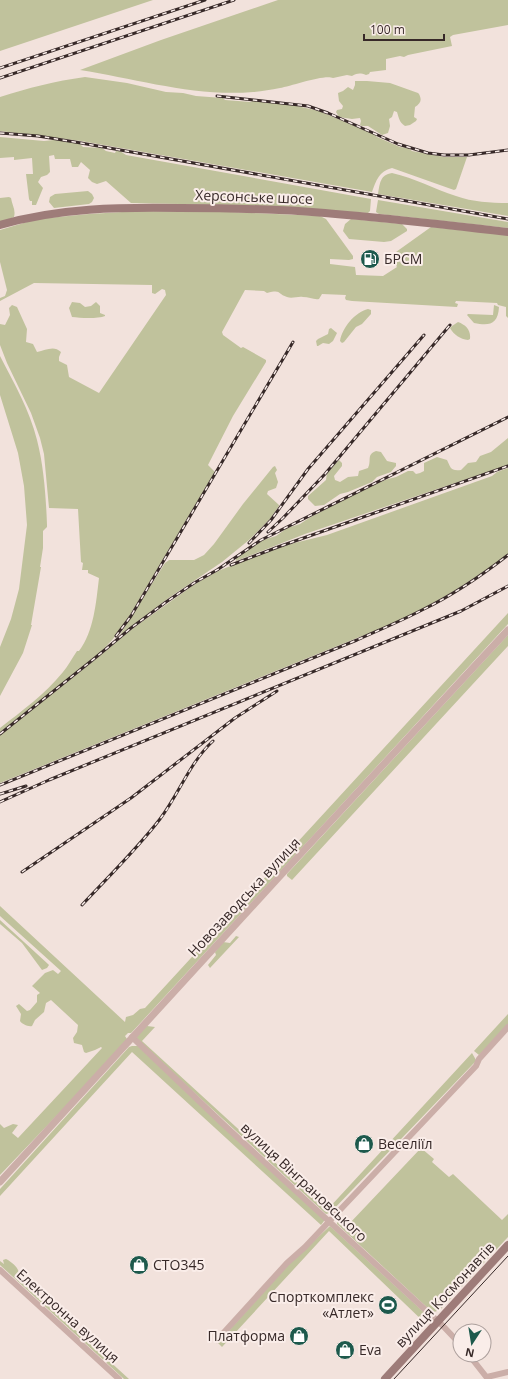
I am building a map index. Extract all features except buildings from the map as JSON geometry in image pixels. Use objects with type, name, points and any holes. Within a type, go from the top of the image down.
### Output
[{"type":"main road","name":"Херсонське шосе","points":[[0,225],[36,216],[90,210],[139,207],[221,208],[324,213],[508,232]]},
{"type":"main road","name":"вулиця Космонавтів","points":[[385,1379],[508,1245]]},
{"type":"street","name":"Новозаводська вулиця","points":[[0,1182],[508,630]]},
{"type":"street","points":[[217,1340],[287,1263],[305,1247],[476,1066],[479,1059],[508,1027]]},
{"type":"street","name":"вулиця Вінграновського","points":[[132,1037],[223,1124],[452,1336]]},
{"type":"street","name":"Електронна вулиця","points":[[0,1270],[119,1379]]},
{"type":"street","points":[[475,1363],[487,1378],[508,1372]]},
{"type":"green space","points":[[0,0],[153,0],[0,51]]},
{"type":"green space","points":[[278,0],[508,0],[508,25],[453,35],[450,37],[452,46],[404,57],[400,56],[386,59],[386,70],[370,72],[366,75],[356,74],[352,76],[347,75],[333,78],[329,77],[277,89],[253,92],[231,93],[188,90],[80,70],[161,40]]},
{"type":"green space","points":[[85,77],[127,83],[166,92],[223,98],[225,100],[251,102],[253,100],[297,106],[319,111],[412,151],[444,157],[467,157],[456,189],[454,190],[392,168],[381,174],[372,192],[81,141],[0,131],[0,97],[42,85]]},
{"type":"green space","points":[[355,81],[390,83],[418,93],[421,100],[415,107],[414,117],[417,119],[416,121],[405,126],[400,121],[397,112],[394,111],[392,117],[389,119],[390,126],[388,133],[382,135],[368,126],[360,125],[360,118],[352,119],[339,117],[336,112],[337,110],[342,109],[343,106],[339,101],[338,93],[348,87],[353,90]]},
{"type":"green space","points":[[0,137],[71,142],[80,144],[83,147],[102,148],[106,151],[115,153],[116,151],[120,151],[126,155],[371,199],[370,211],[368,213],[229,205],[131,203],[106,181],[97,184],[92,182],[88,178],[90,170],[81,162],[78,167],[72,167],[70,159],[55,159],[54,155],[49,156],[50,172],[41,177],[38,182],[43,188],[36,205],[32,205],[32,201],[29,199],[26,174],[33,174],[32,158],[14,160],[14,157],[0,158]]},
{"type":"green space","points":[[392,173],[469,200],[508,203],[508,216],[378,194],[381,180],[388,174]]},
{"type":"green space","points":[[88,191],[94,198],[89,204],[54,208],[49,202],[50,197],[55,194]]},
{"type":"green space","points":[[0,198],[11,198],[14,210],[14,217],[0,223]]},
{"type":"green space","points":[[378,200],[508,222],[508,228],[379,214],[376,212]]},
{"type":"green space","points":[[139,211],[230,212],[320,216],[326,219],[353,256],[353,259],[349,260],[330,259],[330,264],[355,267],[356,275],[383,276],[397,267],[391,259],[396,252],[431,227],[508,235],[508,318],[506,316],[506,307],[498,305],[497,303],[456,301],[455,303],[458,304],[457,307],[352,301],[346,300],[346,295],[322,294],[319,299],[301,297],[289,298],[277,292],[267,293],[264,291],[245,290],[222,332],[223,335],[241,348],[243,347],[266,360],[266,362],[233,416],[208,465],[215,472],[130,615],[113,639],[95,658],[0,734],[0,728],[49,688],[65,670],[77,651],[79,651],[88,635],[94,616],[99,578],[88,573],[88,570],[82,570],[83,563],[81,562],[78,509],[49,508],[44,454],[40,438],[31,413],[0,345],[0,324],[5,325],[10,315],[9,308],[12,305],[17,307],[27,329],[26,342],[33,344],[37,352],[56,349],[61,352],[59,361],[67,365],[69,377],[99,393],[166,295],[165,290],[162,289],[155,294],[152,293],[152,285],[34,283],[0,301],[0,298],[5,296],[7,290],[0,262],[0,230],[37,219]]},
{"type":"green space","points":[[351,219],[402,224],[407,231],[391,241],[384,242],[349,239],[343,231],[345,224]]},
{"type":"green space","points":[[72,302],[80,303],[85,307],[91,306],[96,302],[100,306],[100,313],[105,316],[94,318],[72,317],[69,308]]},
{"type":"green space","points":[[494,305],[499,307],[497,318],[492,323],[474,323],[467,315],[493,315]]},
{"type":"green space","points":[[368,309],[371,310],[371,314],[362,324],[356,327],[342,343],[340,341],[341,336],[346,326],[358,313]]},
{"type":"green space","points":[[458,322],[467,328],[470,333],[470,339],[460,338],[455,335],[450,328]]},
{"type":"green space","points":[[331,328],[337,333],[333,341],[329,344],[323,343],[317,346],[316,341],[328,334],[329,329]]},
{"type":"green space","points":[[0,356],[26,408],[34,429],[44,482],[47,527],[43,531],[41,567],[32,625],[23,653],[0,696],[0,647],[11,619],[19,589],[27,525],[24,486],[18,453],[0,395]]},
{"type":"green space","points":[[508,438],[508,465],[305,534],[236,561],[236,558],[263,540],[276,536],[287,528],[300,524],[369,486],[396,477],[408,471],[413,471],[416,474],[420,473],[424,471],[424,463],[437,457],[447,460],[450,467],[453,469],[461,470],[468,463],[476,462],[480,456],[491,452]]},
{"type":"green space","points":[[376,451],[381,452],[387,461],[396,463],[396,466],[391,472],[377,477],[372,482],[340,494],[324,505],[315,506],[308,499],[308,496],[326,480],[327,473],[339,460],[342,463],[342,466],[334,476],[335,480],[340,482],[348,477],[358,476],[359,471],[368,468],[370,456]]},
{"type":"green space","points":[[275,466],[277,470],[275,473],[278,482],[276,488],[268,491],[267,494],[279,506],[270,519],[249,540],[222,562],[170,597],[120,635],[165,563],[169,560],[194,560],[204,555],[214,544],[243,504]]},
{"type":"green space","points":[[508,468],[508,554],[451,593],[421,610],[389,625],[0,783],[0,735],[132,629],[195,584],[218,571],[278,547],[327,535],[492,476],[497,472]]},
{"type":"green space","points":[[508,613],[508,624],[133,1031],[125,1036],[127,1039],[124,1045],[0,1175],[0,1124],[4,1128],[13,1124],[18,1125],[12,1133],[18,1138],[102,1048],[101,1047],[86,1053],[84,1052],[82,1045],[74,1043],[73,1038],[77,1032],[78,1025],[51,1000],[46,1003],[44,1012],[35,1020],[32,1026],[25,1025],[20,1021],[21,1014],[16,1006],[19,1004],[27,1011],[30,1010],[37,1002],[37,995],[40,993],[32,986],[45,973],[53,970],[58,974],[61,971],[0,916],[0,906],[125,1022],[126,1017],[133,1015],[140,1009],[145,1008]]},
{"type":"green space","points":[[508,635],[508,646],[292,880],[287,876],[287,874]]},
{"type":"green space","points":[[0,920],[49,965],[47,968],[42,970],[22,943],[0,924]]},
{"type":"green space","points":[[236,936],[239,937],[210,968],[208,965],[216,955],[215,952],[223,942],[230,943]]},
{"type":"green space","points":[[508,1014],[508,1026],[479,1055],[474,1051]]},
{"type":"green space","points":[[147,1026],[155,1027],[142,1041],[327,1210],[472,1053],[476,1060],[330,1213],[326,1214],[137,1040],[137,1036]]},
{"type":"green space","points":[[138,1046],[324,1219],[321,1225],[132,1052],[0,1196],[0,1189],[129,1047]]},
{"type":"green space","points":[[421,1148],[434,1159],[432,1162],[449,1177],[453,1174],[502,1220],[508,1214],[508,1237],[440,1310],[434,1312],[431,1311],[337,1224],[337,1220],[340,1216],[349,1224]]},
{"type":"green space","points":[[330,1226],[428,1316],[427,1325],[329,1231],[222,1347],[218,1343],[287,1266]]},
{"type":"green space","points":[[6,1259],[13,1263],[18,1270],[19,1274],[16,1276],[129,1379],[124,1379],[0,1265],[0,1261],[4,1264],[3,1260]]},
{"type":"tram line","points":[[394,1379],[508,1256]]},
{"type":"railway","points":[[0,68],[205,0]]},
{"type":"railway","points":[[0,78],[234,0]]},
{"type":"railway","points":[[217,96],[308,106],[328,113],[398,144],[428,153],[444,155],[469,155],[508,150]]},
{"type":"railway","points":[[0,133],[38,136],[81,143],[508,219]]},
{"type":"railway","points":[[268,532],[325,474],[450,325]]},
{"type":"railway","points":[[249,543],[271,520],[308,469],[424,335]]},
{"type":"railway","points":[[116,636],[131,616],[293,342]]},
{"type":"railway","points":[[0,734],[131,628],[194,583],[217,570],[261,540],[508,417]]},
{"type":"railway","points":[[231,565],[508,466]]},
{"type":"railway","points":[[0,785],[357,640],[414,614],[456,592],[508,555]]},
{"type":"railway","points":[[0,802],[49,780],[461,611],[508,586]]},
{"type":"railway","points":[[22,872],[131,798],[235,718],[277,691]]},
{"type":"railway","points":[[82,905],[132,852],[160,819],[191,768],[213,741]]},
{"type":"railway","points":[[0,794],[26,786]]},
{"type":"place","name":"БРСМ","points":[[370,259]]},
{"type":"place","name":"Веселіїл","points":[[364,1144]]},
{"type":"place","name":"СТО345","points":[[139,1265]]},
{"type":"place","name":"Спорткомплекс «Атлет»","points":[[388,1305]]},
{"type":"place","name":"Платформа","points":[[299,1336]]},
{"type":"place","name":"Eva","points":[[345,1350]]}]
